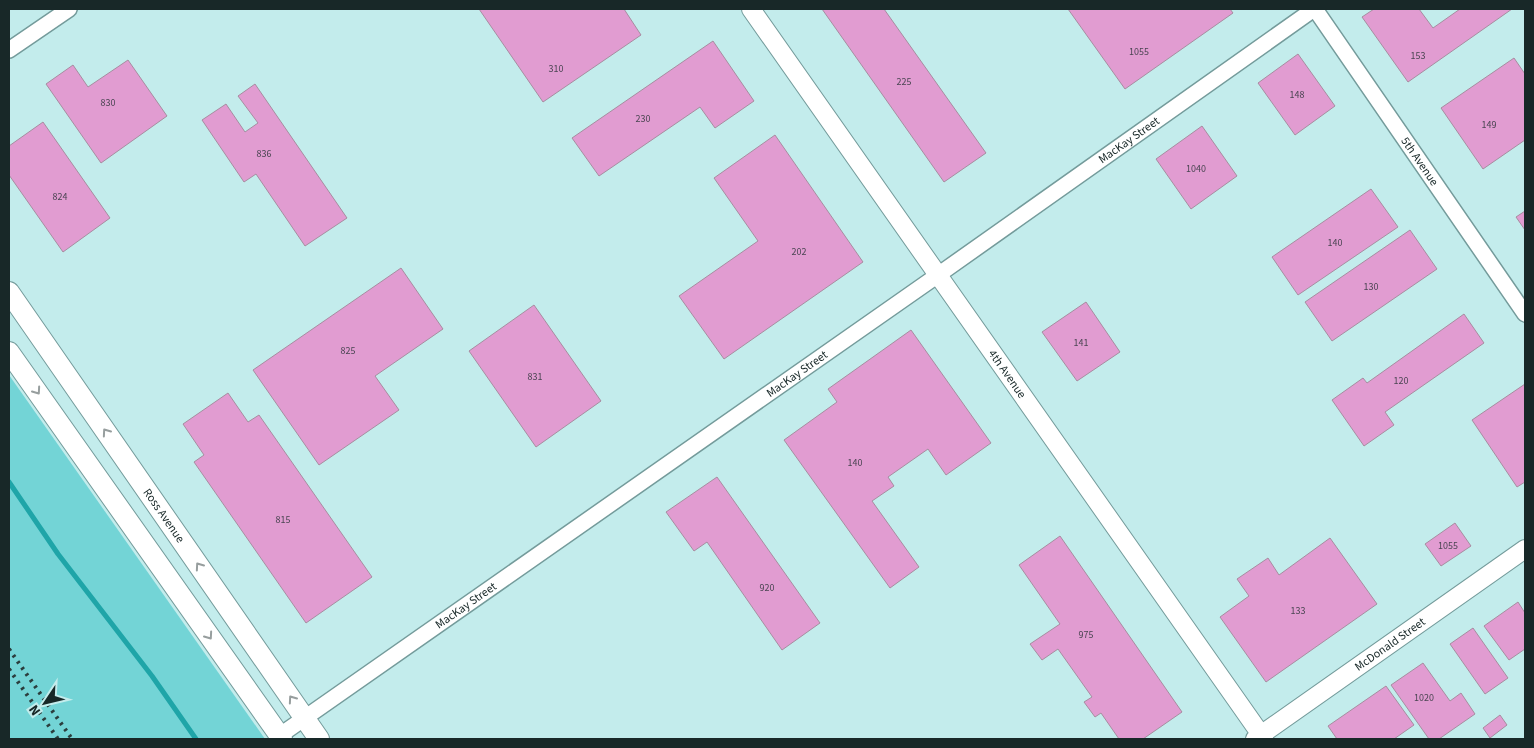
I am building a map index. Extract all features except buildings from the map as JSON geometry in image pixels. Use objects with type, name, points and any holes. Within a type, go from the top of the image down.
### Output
[{"type":"main road","name":"Ross Avenue","points":[[9,292],[320,739]]},
{"type":"main road","points":[[9,352],[281,738]]},
{"type":"street","points":[[9,50],[69,9]]},
{"type":"street","name":"4th Avenue","points":[[751,9],[1260,738]]},
{"type":"street","name":"MacKay Street","points":[[281,738],[305,719],[938,276],[1314,9]]},
{"type":"street","name":"5th Avenue","points":[[1314,9],[1525,314]]},
{"type":"street","name":"McDonald Street","points":[[1260,738],[1525,549]]},
{"type":"shaded area","points":[[9,375],[265,739],[9,739]]},
{"type":"waterway","points":[[9,482],[58,554],[152,676],[196,739]]},
{"type":"railway","points":[[9,649],[72,739]]},
{"type":"railway","points":[[9,669],[58,739]]}]
